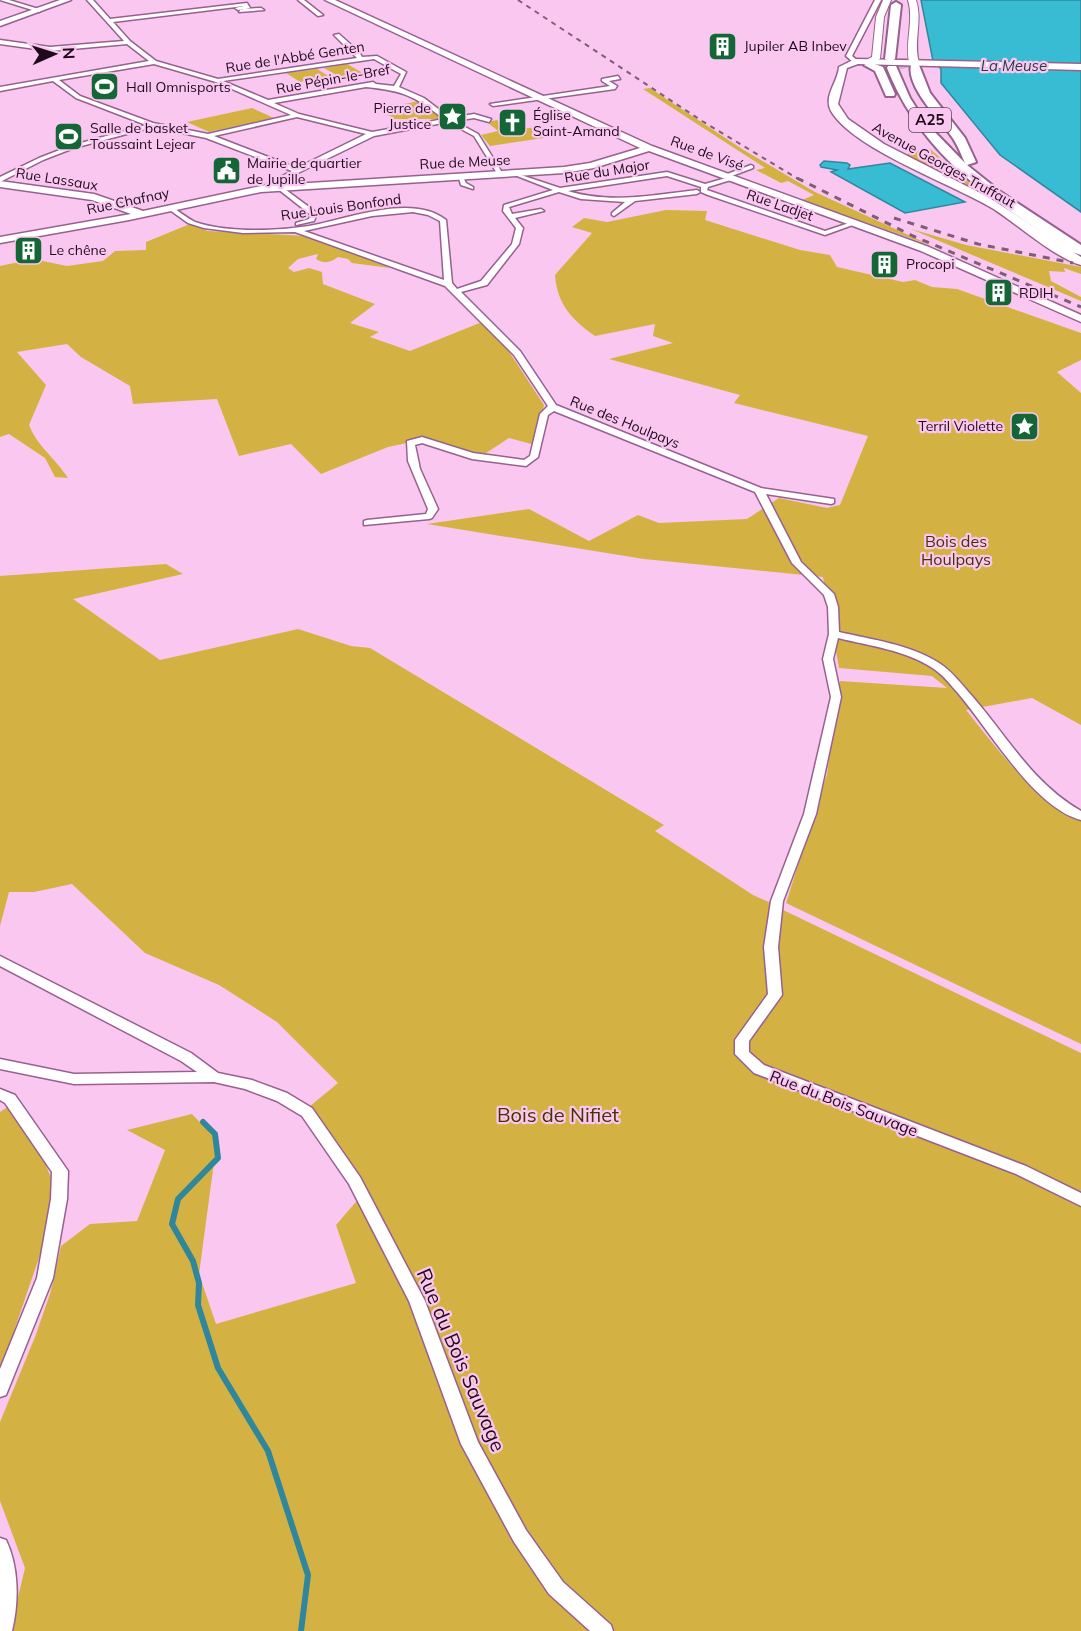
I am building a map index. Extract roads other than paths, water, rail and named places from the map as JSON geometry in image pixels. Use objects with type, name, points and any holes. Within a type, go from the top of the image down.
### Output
[{"type":"highway","name":"A25","points":[[898,1],[906,64],[917,76],[931,102],[968,150],[970,162],[1016,199],[1081,241]]},
{"type":"highway","name":"A25","points":[[903,19],[907,104],[918,121],[954,158],[1012,206],[1081,251]]},
{"type":"highway","points":[[863,62],[880,71],[903,117],[943,154],[954,158]]},
{"type":"main road","points":[[906,64],[912,55],[916,14],[912,0]]},
{"type":"main road","points":[[863,62],[876,59],[880,17],[898,1],[903,19]]},
{"type":"street","points":[[3,0],[39,10]]},
{"type":"street","points":[[0,24],[67,0]]},
{"type":"street","points":[[90,0],[128,42],[154,62],[218,81],[297,115],[372,134]]},
{"type":"street","points":[[301,0],[320,15]]},
{"type":"street","name":"Rue de Visé","points":[[329,0],[649,148],[960,264],[1081,319]]},
{"type":"street","points":[[863,62],[878,0]]},
{"type":"street","points":[[108,21],[235,7],[242,12],[261,10]]},
{"type":"street","points":[[337,35],[357,53],[360,59]]},
{"type":"street","points":[[0,42],[50,49],[128,42]]},
{"type":"street","name":"Rue de l'Abbé Genten","points":[[218,81],[375,57],[403,71],[401,79]]},
{"type":"street","points":[[0,89],[154,62]]},
{"type":"street","name":"Avenue Georges Truffaut","points":[[1081,67],[863,62],[844,70],[832,101],[837,113],[849,126],[994,205],[1081,262]]},
{"type":"street","points":[[493,104],[615,87],[603,80],[618,78]]},
{"type":"street","points":[[396,88],[401,79]]},
{"type":"street","name":"Rue Pépin-le-Bref","points":[[269,102],[401,79]]},
{"type":"street","points":[[56,81],[78,98],[153,125],[208,136],[295,172]]},
{"type":"street","points":[[365,85],[396,88],[422,99],[449,120],[476,135],[500,174]]},
{"type":"street","points":[[208,136],[297,115]]},
{"type":"street","points":[[261,189],[372,134],[476,115],[489,120]]},
{"type":"street","points":[[0,182],[40,159],[99,139],[153,125]]},
{"type":"street","name":"Rue de Meuse","points":[[261,189],[591,166],[649,148]]},
{"type":"street","points":[[705,186],[751,167]]},
{"type":"street","name":"Rue du Major","points":[[514,173],[559,190],[671,174]]},
{"type":"street","name":"Rue Ladjet","points":[[671,174],[705,186],[703,191],[710,194],[825,233],[855,223]]},
{"type":"street","points":[[460,176],[463,184],[471,188]]},
{"type":"street","name":"Rue Lassaux","points":[[0,182],[94,197],[144,214]]},
{"type":"street","points":[[280,188],[315,214],[312,220],[281,230]]},
{"type":"street","name":"Rue Chafnay","points":[[0,240],[144,214],[261,189]]},
{"type":"street","points":[[296,230],[448,284],[457,291],[484,283],[515,244],[520,228],[506,211],[506,206],[559,190],[581,197],[632,200],[697,192]]},
{"type":"street","points":[[513,196],[531,197]]},
{"type":"street","points":[[614,214],[632,200]]},
{"type":"street","name":"Rue Louis Bonfond","points":[[171,207],[191,222],[213,228],[281,230],[296,230],[398,211],[418,210],[436,214],[443,220],[448,284]]},
{"type":"street","points":[[512,216],[541,211]]},
{"type":"street","name":"Rue des Houlpays","points":[[457,291],[517,353],[553,407],[759,490],[831,501]]},
{"type":"street","points":[[366,523],[429,516],[433,509],[419,482],[409,453],[410,443],[422,441],[472,456],[526,463],[534,457],[544,414],[553,407]]},
{"type":"street","name":"Rue du Bois Sauvage","points":[[759,490],[797,563],[829,594],[833,607],[834,634],[828,658],[836,698],[810,813],[777,901],[771,947],[775,995],[742,1040],[742,1054],[759,1069],[1021,1170],[1081,1200]]},
{"type":"street","points":[[834,634],[897,648],[938,666],[973,703],[1026,775],[1067,810],[1081,816]]},
{"type":"street","points":[[0,960],[186,1057],[214,1077]]},
{"type":"street","points":[[0,1064],[74,1079],[214,1077]]},
{"type":"street","name":"Rue du Bois Sauvage","points":[[214,1077],[247,1084],[282,1097],[307,1112],[355,1181],[417,1301],[470,1444],[520,1536],[556,1588],[604,1631]]},
{"type":"street","points":[[0,1094],[10,1099],[60,1170],[59,1199],[45,1278],[0,1390]]},
{"type":"street","points":[[0,1546],[6,1581],[6,1622],[3,1631]]},
{"type":"water","name":"La Meuse","points":[[921,0],[1081,0],[1081,212],[1000,155],[941,83],[941,69],[933,61]]},
{"type":"water","points":[[824,161],[847,163],[850,165],[848,169],[890,163],[965,202],[905,213],[831,172],[837,170],[821,167]]},
{"type":"waterway","points":[[203,1122],[215,1134],[218,1158],[178,1199],[172,1224],[193,1261],[199,1283],[198,1305],[218,1368],[268,1451],[308,1575],[301,1631]]},
{"type":"tunnel","points":[[901,59],[903,69]]},
{"type":"railway","points":[[518,0],[702,121],[800,180]]},
{"type":"railway","points":[[797,178],[913,236],[1081,307]]},
{"type":"railway","points":[[894,218],[978,244],[1073,263]]},
{"type":"place","name":"Jupiler AB Inbev","points":[[723,46]]},
{"type":"place","name":"Hall Omnisports","points":[[105,87]]},
{"type":"place","name":"Pierre de Justice","points":[[452,116]]},
{"type":"place","name":"Église Saint-Amand","points":[[512,123]]},
{"type":"place","name":"Salle de basket Toussaint Lejear","points":[[69,136]]},
{"type":"place","name":"Mairie de quartier de Jupille","points":[[226,171]]},
{"type":"place","name":"Le chêne","points":[[28,250]]},
{"type":"place","name":"Procopi","points":[[885,264]]},
{"type":"place","name":"RDIH","points":[[998,293]]},
{"type":"place","name":"Terril Violette","points":[[1024,426]]},
{"type":"park label","name":"Bois des Houlpays","points":[[956,550]]},
{"type":"park label","name":"Bois de Nifiet","points":[[558,1115]]}]
